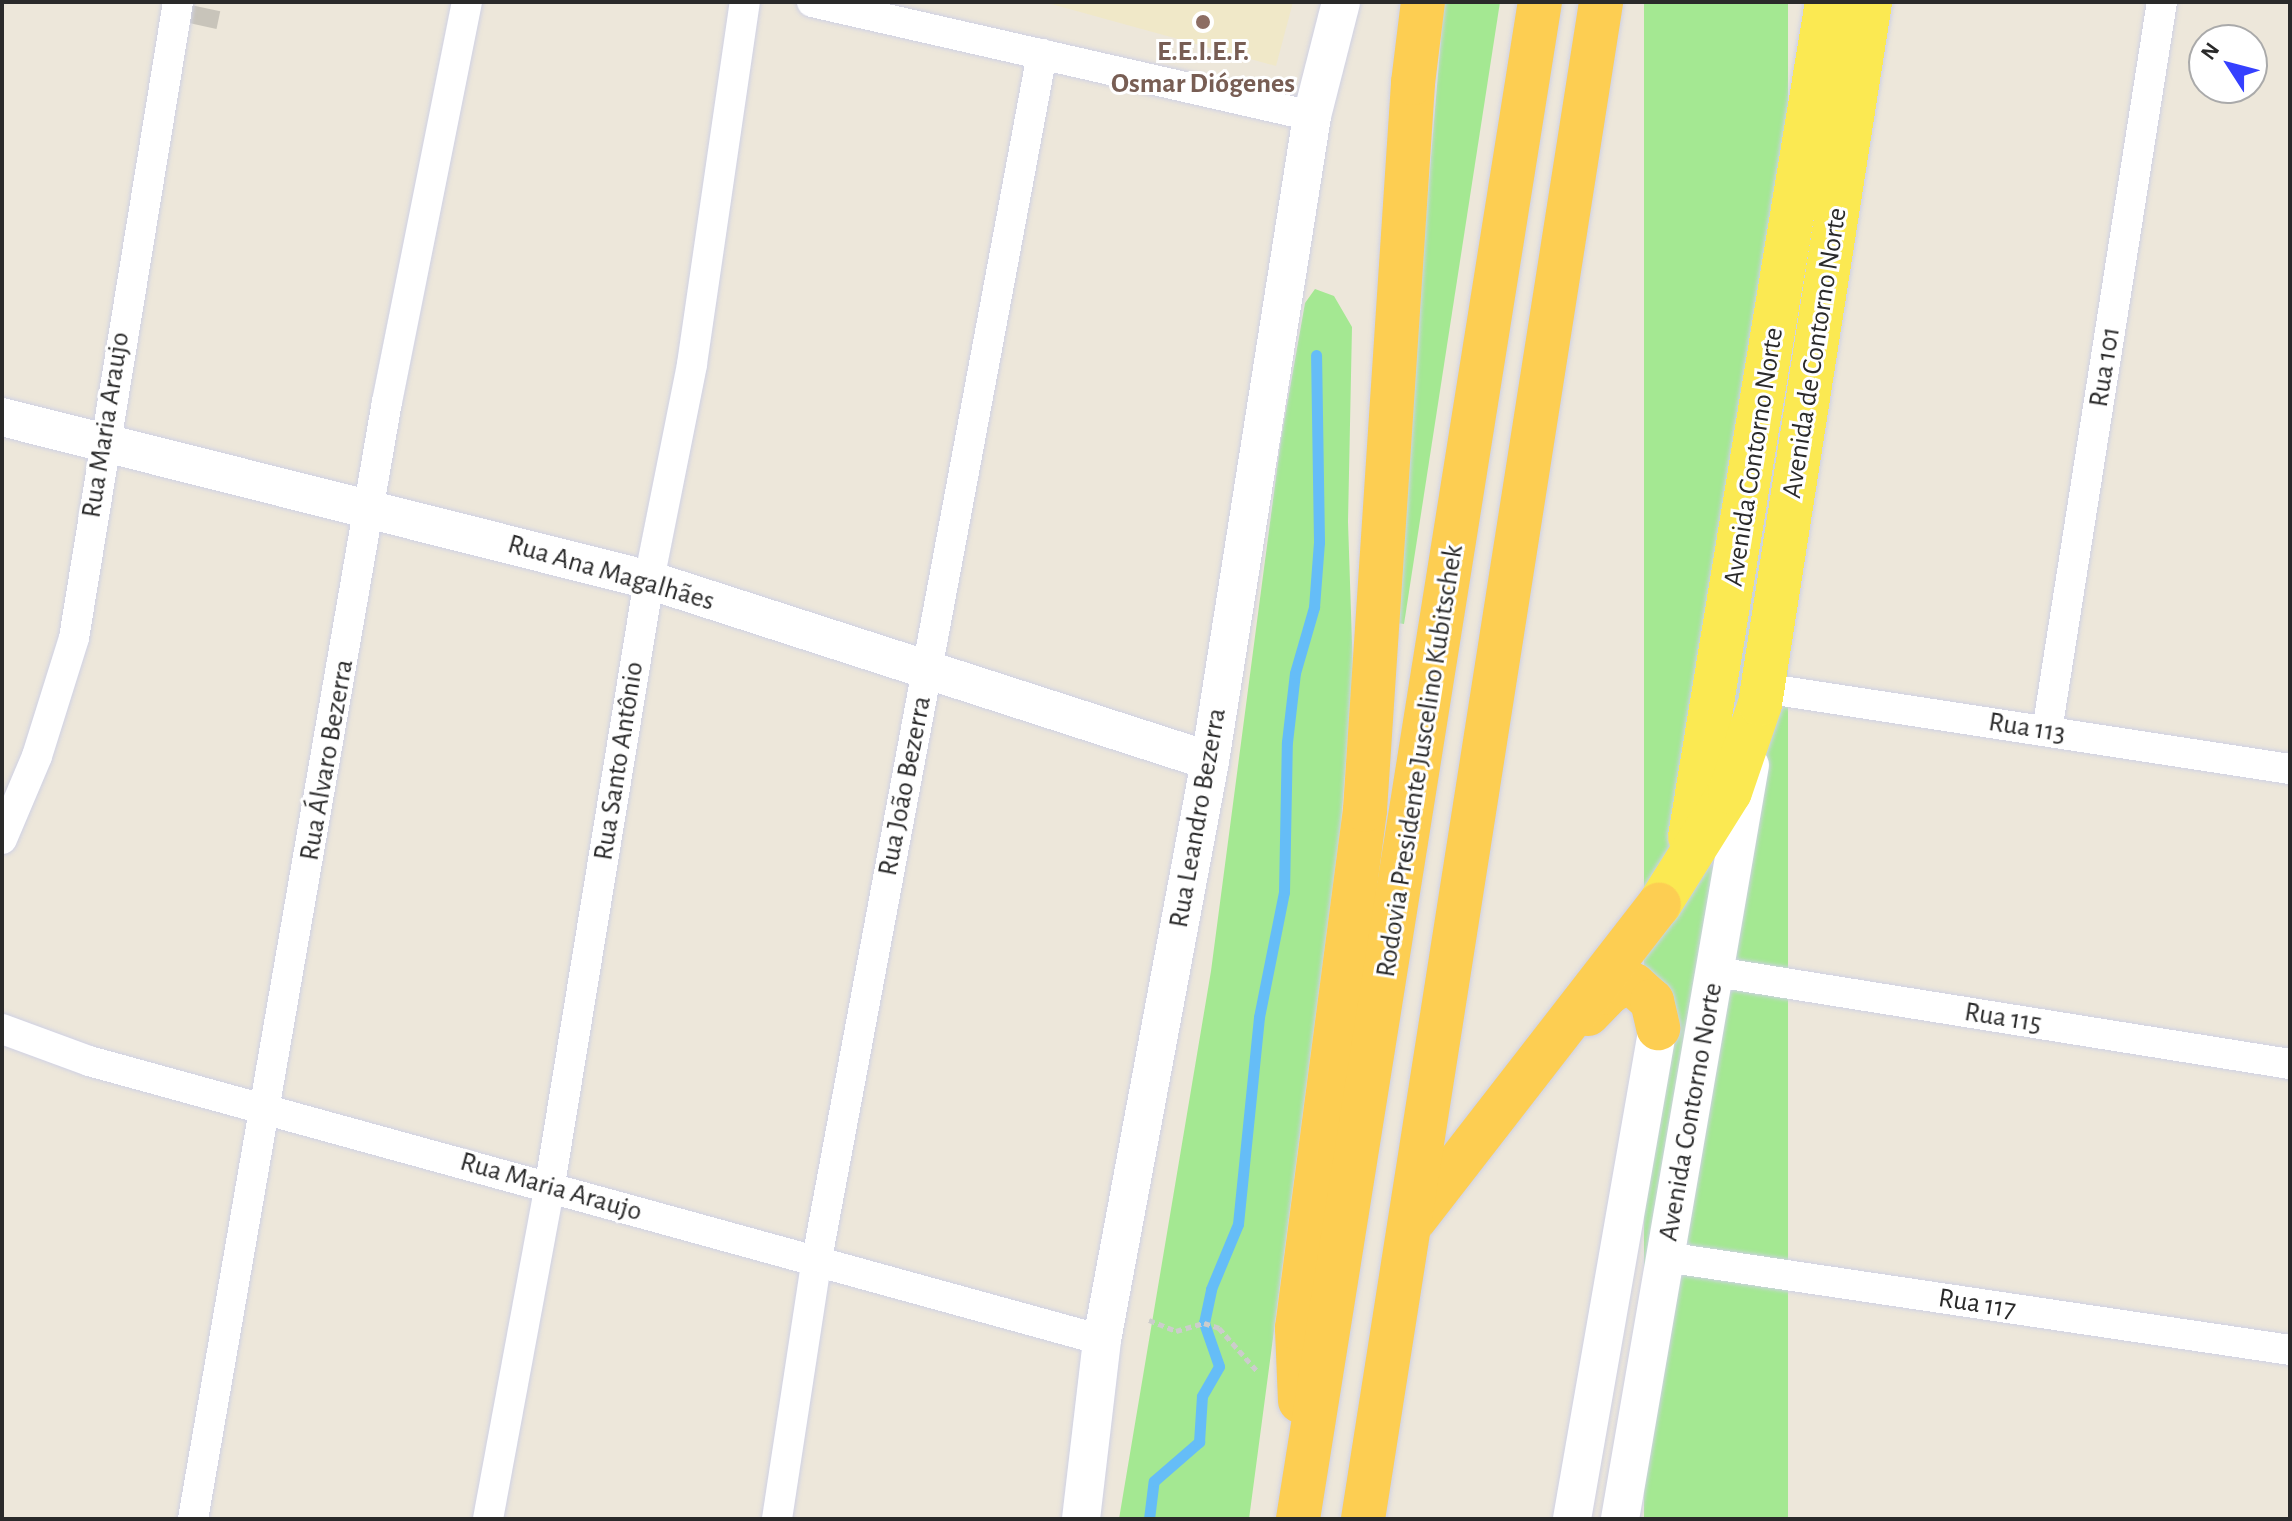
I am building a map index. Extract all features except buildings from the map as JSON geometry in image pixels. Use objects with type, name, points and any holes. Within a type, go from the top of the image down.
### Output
[{"type":"highway","points":[[1301,1509],[1297,1328],[1365,810],[1413,83],[1423,2]]},
{"type":"highway","name":"Rodovia Presidente Juscelino Kubitschek","points":[[1301,1509],[1540,2]]},
{"type":"highway","points":[[1363,1519],[1601,2]]},
{"type":"highway","points":[[1411,1224],[1498,1108],[1659,905]]},
{"type":"highway","points":[[1498,1108],[1608,993],[1623,984],[1646,991],[1658,1014],[1658,1028]]},
{"type":"main road","name":"Avenida Contorno Norte","points":[[1659,905],[1691,835],[1703,774],[1827,2]]},
{"type":"main road","name":"Avenida de Contorno Norte","points":[[1659,905],[1730,792],[1762,696],[1870,2]]},
{"type":"street","name":"Rua Maria Araujo","points":[[2,839],[37,756],[74,638],[178,2]]},
{"type":"street","name":"Rua Álvaro Bezerra","points":[[193,1519],[372,508],[387,402],[467,2]]},
{"type":"street","name":"Rua Santo Antônio","points":[[488,1519],[550,1184],[649,580],[692,364],[745,2]]},
{"type":"street","points":[[812,2],[898,12],[1042,54],[1312,116]]},
{"type":"street","name":"Rua Leandro Bezerra","points":[[1081,1519],[1102,1340],[1210,761],[1312,116],[1341,2]]},
{"type":"street","name":"Rua 101","points":[[2047,731],[2162,2]]},
{"type":"street","name":"Rua João Bezerra","points":[[777,1519],[816,1264],[1042,54]]},
{"type":"street","name":"Rua Ana Magalhães","points":[[2,417],[649,580],[1210,761]]},
{"type":"street","name":"Rua 113","points":[[1762,696],[2047,731],[2290,769]]},
{"type":"street","name":"Avenida Contorno Norte","points":[[1620,1519],[1762,696]]},
{"type":"street","name":"Rua 115","points":[[1716,972],[2290,1064]]},
{"type":"street","name":"Avenida Contorno Norte","points":[[1572,1519],[1658,1028]]},
{"type":"street","name":"Rua Maria Araujo","points":[[2,1029],[89,1061],[550,1184],[816,1264],[1102,1340]]},
{"type":"street","name":"Rua 117","points":[[1665,1257],[2290,1350]]},
{"type":"path","points":[[1149,1320],[1176,1331],[1204,1323],[1219,1328],[1268,1380]]},
{"type":"shaded area","name":"E.E.I.E.F. Osmar Diógenes","points":[[1044,2],[1293,2],[1276,66]]},
{"type":"green space","points":[[1444,2],[1500,2],[1404,624],[1392,622]]},
{"type":"green space","points":[[1644,2],[1788,2],[1788,1519],[1644,1519]]},
{"type":"green space","points":[[1315,289],[1334,296],[1352,327],[1348,522],[1353,673],[1341,825],[1249,1519],[1119,1519],[1211,971],[1281,439],[1305,303]]},
{"type":"waterway","points":[[1149,1519],[1154,1481],[1199,1442],[1202,1396],[1219,1366],[1204,1323],[1211,1289],[1238,1224],[1259,1017],[1284,892],[1287,742],[1295,673],[1314,607],[1319,542],[1316,355]]},
{"type":"place","name":"E.E.I.E.F. Osmar Diógenes","points":[[1203,22]]}]
